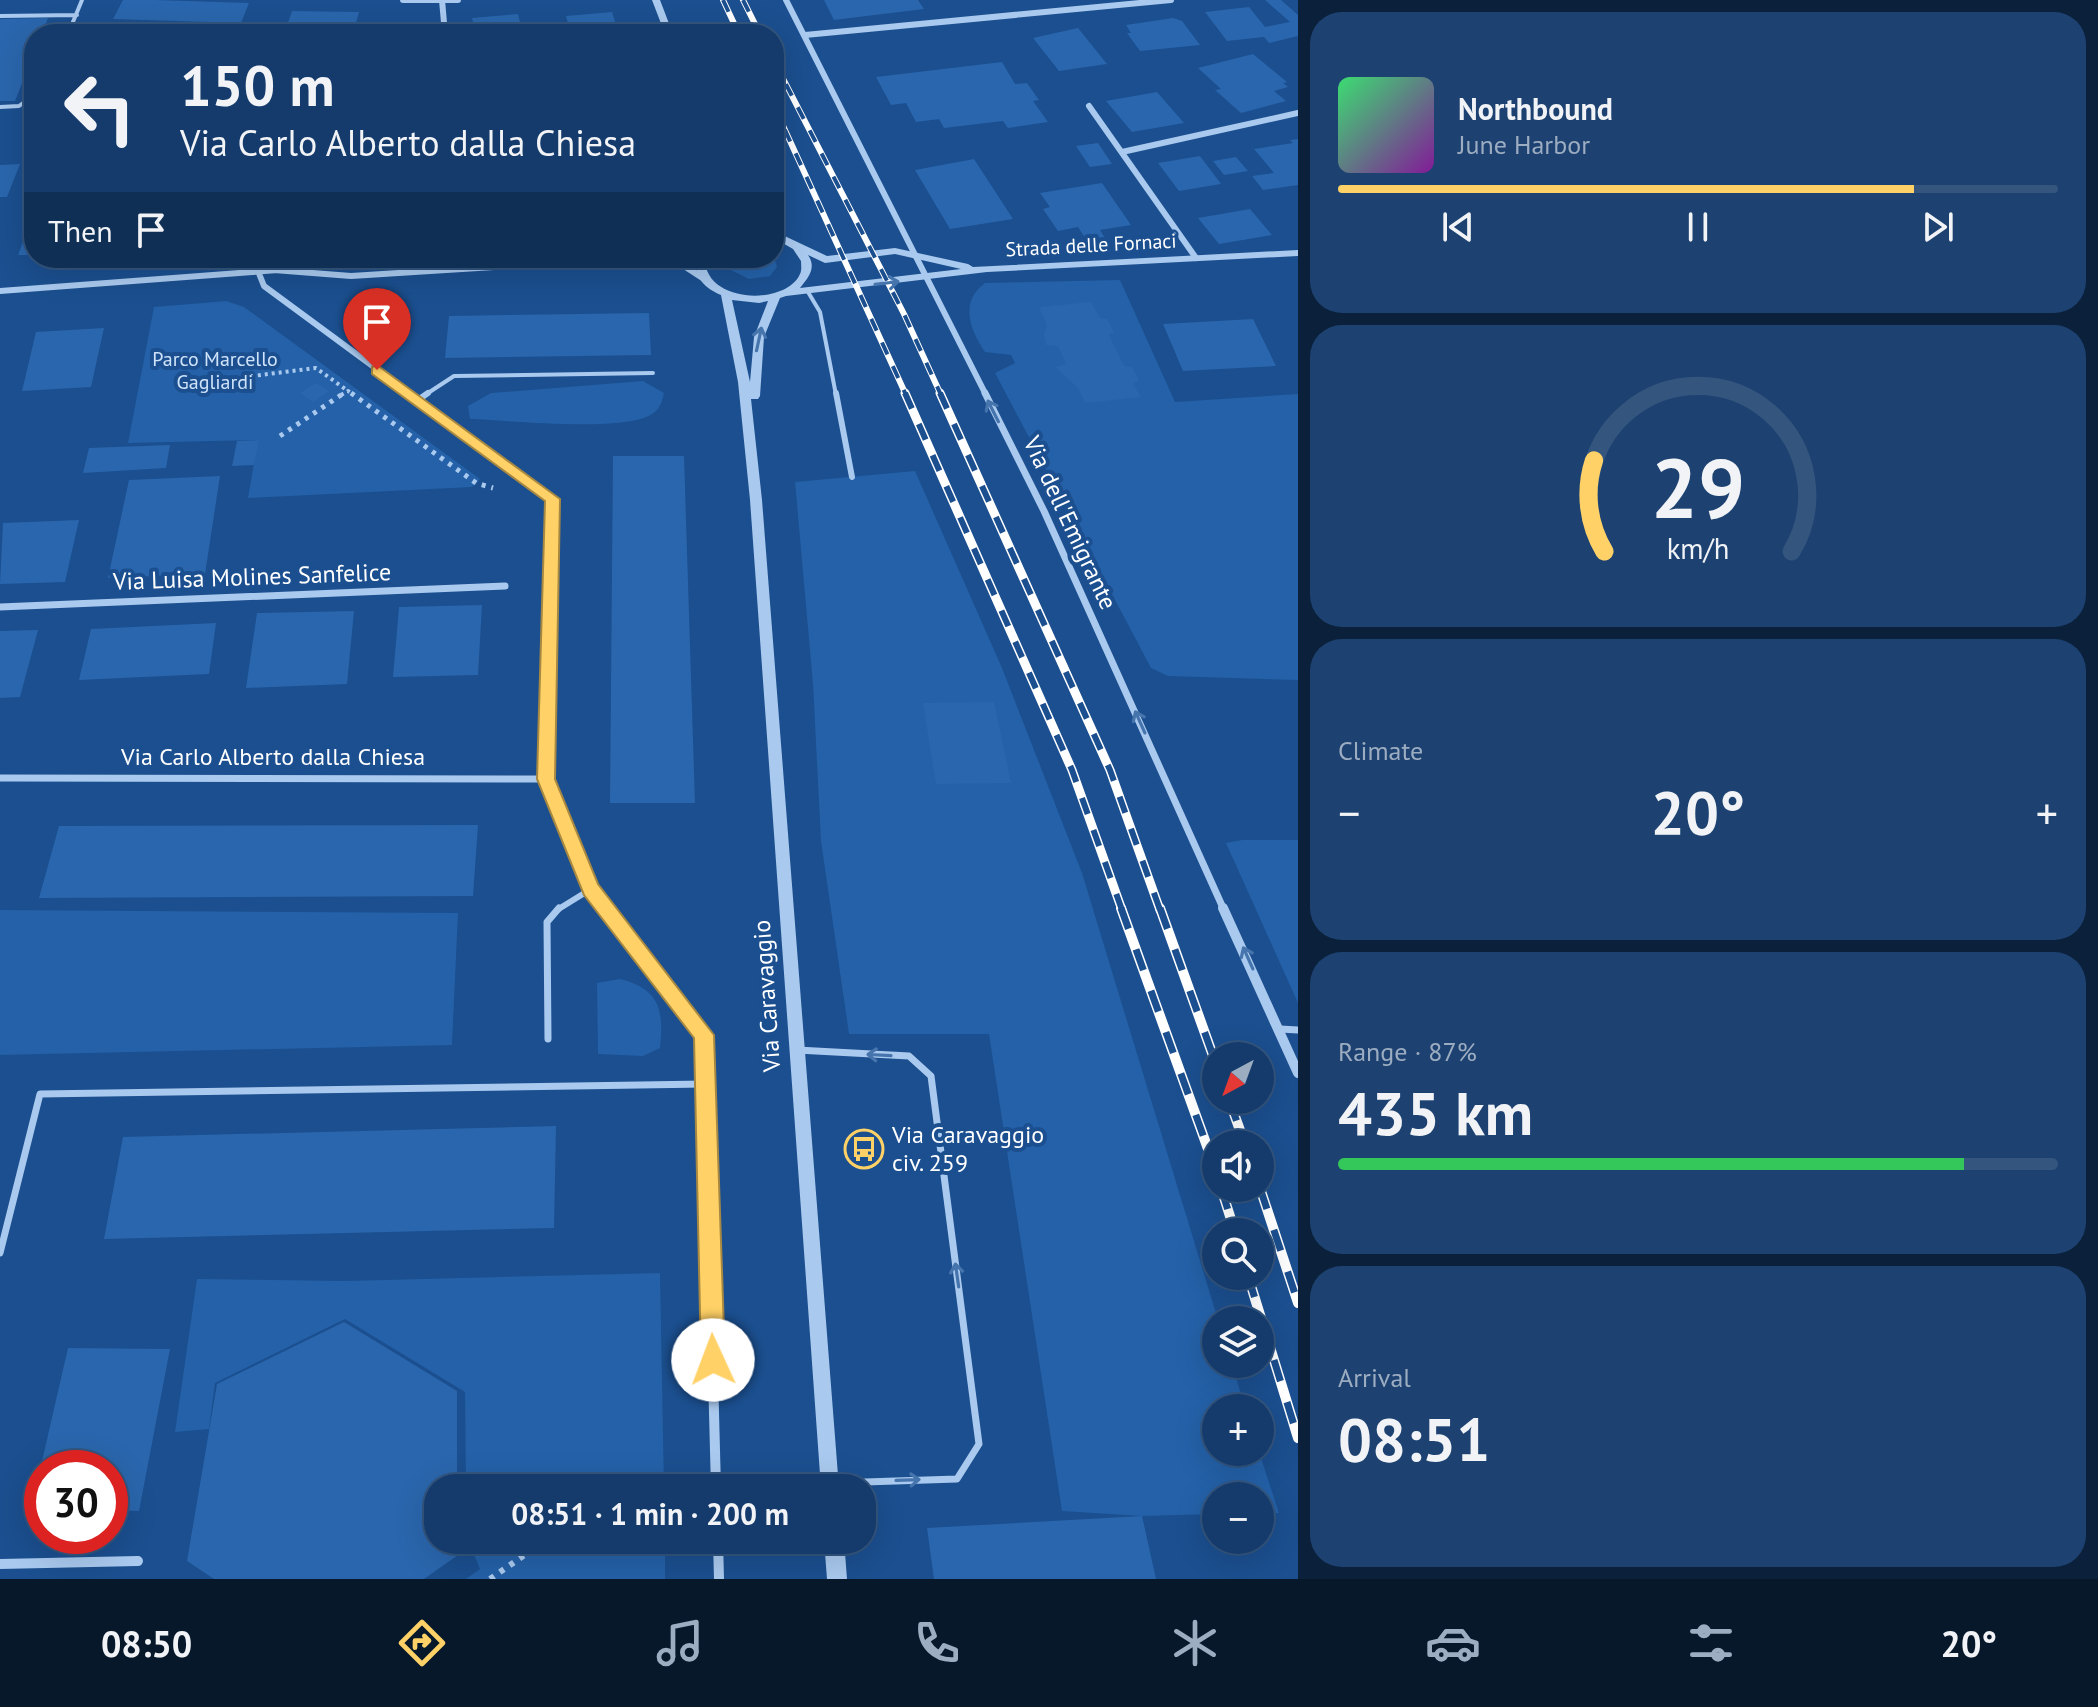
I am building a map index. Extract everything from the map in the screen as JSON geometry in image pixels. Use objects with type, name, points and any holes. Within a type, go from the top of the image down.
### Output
[{"type":"street","points":[[403,0],[458,0]]},
{"type":"street","points":[[656,0],[665,24]]},
{"type":"street","name":"Via dell'Emigrante","points":[[786,0],[1044,511],[1298,1073]]},
{"type":"street","points":[[805,35],[1171,0]]},
{"type":"street","points":[[442,1],[444,24]]},
{"type":"street","name":"Strada delle Fornaci","points":[[1089,106],[1196,258]]},
{"type":"street","points":[[1122,152],[1298,113]]},
{"type":"street","name":"Strada delle Fornaci","points":[[784,239],[825,260],[895,251],[952,265],[987,269]]},
{"type":"street","points":[[789,293],[801,284],[808,267],[804,255],[795,244]]},
{"type":"street","name":"Strada delle Fornaci","points":[[775,298],[789,293],[987,269],[1298,253]]},
{"type":"street","points":[[0,291],[298,268]]},
{"type":"street","points":[[274,270],[351,276],[479,268]]},
{"type":"street","points":[[687,268],[726,295],[758,301],[775,298]]},
{"type":"street","points":[[700,268],[704,279]]},
{"type":"street","points":[[258,271],[264,286],[553,499],[546,779],[591,889],[704,1035],[716,1474]]},
{"type":"street","name":"Via Caravaggio","points":[[726,295],[744,382],[756,500],[829,1474]]},
{"type":"street","name":"Via Caravaggio","points":[[756,500],[758,452],[753,382],[759,337],[775,298]]},
{"type":"street","name":"Via Luisa Molines Sanfelice","points":[[0,607],[505,586]]},
{"type":"street","name":"Via Carlo Alberto dalla Chiesa","points":[[0,778],[546,779]]},
{"type":"street","points":[[718,1554],[719,1579]]},
{"type":"street","points":[[835,1554],[837,1579]]},
{"type":"street","points":[[0,1564],[138,1561]]},
{"type":"lane","points":[[73,24],[82,0]]},
{"type":"lane","points":[[0,16],[77,15]]},
{"type":"lane","points":[[0,107],[19,106],[24,102]]},
{"type":"lane","points":[[808,292],[820,312],[852,477]]},
{"type":"lane","points":[[418,400],[454,376],[653,373]]},
{"type":"lane","points":[[548,1039],[547,922],[560,906],[591,889]]},
{"type":"lane","points":[[1280,1029],[1298,1030]]},
{"type":"lane","points":[[797,1050],[909,1056],[931,1076],[979,1444],[957,1479],[876,1483]]},
{"type":"lane","points":[[0,1253],[40,1094],[705,1084]]},
{"type":"path","points":[[237,378],[316,368],[476,483],[506,492]]},
{"type":"path","points":[[280,436],[348,391]]},
{"type":"path","points":[[490,1579],[526,1554]]},
{"type":"green space","points":[[776,268],[770,276],[749,279],[731,270]]},
{"type":"green space","points":[[1120,280],[1175,402],[1298,394],[1298,680],[1168,676],[1151,668],[995,373],[1015,363],[1011,355],[985,352],[975,335],[970,307],[977,291],[985,283]]},
{"type":"green space","name":"Parco Marcello Gagliardi","points":[[226,301],[244,307],[480,479],[472,487],[248,498],[258,440],[128,443],[154,307]]},
{"type":"green space","points":[[643,381],[664,393],[657,410],[637,420],[592,424],[470,419],[468,406],[491,393]]},
{"type":"green space","points":[[915,471],[1002,668],[1082,873],[1202,1267],[1202,1290],[1209,1290],[1214,1306],[1202,1306],[1202,1378],[1236,1378],[1241,1394],[1202,1394],[1202,1466],[1264,1466],[1269,1482],[1202,1482],[1202,1514],[1142,1516],[1062,1511],[989,1034],[849,1034],[821,841],[813,684],[795,482]]},
{"type":"green space","points":[[1298,840],[1298,1003],[1226,843]]},
{"type":"green space","points":[[0,910],[458,913],[452,1045],[0,1055]]},
{"type":"green space","points":[[620,979],[644,989],[660,1012],[660,1048],[643,1056],[598,1054],[597,983]]},
{"type":"green space","points":[[660,1273],[664,1474],[466,1474],[465,1392],[345,1319],[215,1383],[209,1429],[175,1432],[197,1279],[345,1281]]},
{"type":"green space","points":[[474,1554],[665,1554],[665,1579],[466,1579],[480,1569]]},
{"type":"building","points":[[123,0],[249,3],[241,23],[113,19]]},
{"type":"building","points":[[824,0],[918,0],[924,9],[834,20]]},
{"type":"building","points":[[1265,0],[1281,0],[1298,15],[1298,36],[1269,43],[1264,37],[1227,41],[1205,12],[1249,7],[1265,27],[1290,22]]},
{"type":"building","points":[[292,11],[359,12],[356,24],[287,24]]},
{"type":"building","points":[[612,12],[616,24],[568,24],[566,16]]},
{"type":"building","points":[[518,14],[520,24],[474,24],[472,18]]},
{"type":"building","points":[[48,18],[46,24],[24,24],[24,78],[15,101],[0,101],[0,19]]},
{"type":"building","points":[[1173,18],[1182,21],[1200,45],[1140,51],[1127,33],[1131,33],[1126,25]]},
{"type":"building","points":[[1078,28],[1107,64],[1059,71],[1033,38]]},
{"type":"building","points":[[1253,54],[1287,82],[1283,83],[1288,87],[1274,91],[1286,101],[1241,113],[1215,90],[1221,89],[1198,68]]},
{"type":"building","points":[[1002,62],[1015,84],[1027,83],[1039,100],[1033,101],[1048,122],[1008,128],[1003,121],[944,128],[939,119],[916,122],[906,103],[891,105],[876,77]]},
{"type":"building","points":[[1157,92],[1184,123],[1132,132],[1106,101]]},
{"type":"building","points":[[1298,139],[1298,185],[1263,190],[1252,176],[1274,173],[1254,149],[1293,143],[1290,140]]},
{"type":"building","points":[[1098,143],[1112,164],[1090,167],[1076,146]]},
{"type":"building","points":[[1200,156],[1221,184],[1179,191],[1158,163]]},
{"type":"building","points":[[1236,157],[1248,171],[1224,175],[1213,161]]},
{"type":"building","points":[[974,159],[1013,219],[950,229],[915,170]]},
{"type":"building","points":[[20,164],[7,197],[0,197],[0,165]]},
{"type":"building","points":[[1102,183],[1131,225],[1100,230],[1105,238],[1087,241],[1078,227],[1058,231],[1043,209],[1050,207],[1040,193]]},
{"type":"building","points":[[1250,209],[1272,235],[1219,244],[1198,218]]},
{"type":"building","points":[[24,239],[24,255],[18,255]]},
{"type":"building","points":[[1091,302],[1100,318],[1107,319],[1114,332],[1109,335],[1124,366],[1132,367],[1139,380],[1133,384],[1141,397],[1085,403],[1078,388],[1055,367],[1066,364],[1058,346],[1046,345],[1044,334],[1047,325],[1039,307]]},
{"type":"building","points":[[649,313],[651,355],[445,358],[449,316]]},
{"type":"building","points":[[1253,319],[1276,366],[1183,371],[1163,324]]},
{"type":"building","points":[[104,328],[91,387],[22,391],[36,332]]},
{"type":"building","points":[[316,383],[329,391],[313,402],[300,393]]},
{"type":"building","points":[[259,440],[254,465],[232,466],[237,441]]},
{"type":"building","points":[[170,445],[166,468],[83,473],[89,448]]},
{"type":"building","points":[[613,456],[684,456],[695,803],[610,803]]},
{"type":"building","points":[[220,476],[205,574],[108,578],[129,480]]},
{"type":"building","points":[[79,520],[65,582],[0,584],[3,523]]},
{"type":"building","points":[[482,605],[478,675],[393,677],[399,607]]},
{"type":"building","points":[[354,611],[347,684],[246,688],[257,613]]},
{"type":"building","points":[[216,623],[209,674],[79,680],[91,629]]},
{"type":"building","points":[[38,630],[20,697],[0,698],[0,631]]},
{"type":"building","points":[[994,702],[1011,783],[936,784],[923,703]]},
{"type":"building","points":[[478,825],[473,896],[39,898],[59,826]]},
{"type":"building","points":[[556,1126],[554,1228],[104,1239],[123,1137]]},
{"type":"building","points":[[344,1322],[457,1391],[457,1474],[424,1474],[424,1554],[458,1555],[424,1579],[214,1579],[187,1561],[217,1384]]},
{"type":"building","points":[[68,1348],[170,1349],[139,1511],[128,1511],[128,1450],[45,1450]]},
{"type":"building","points":[[1142,1516],[1156,1579],[934,1579],[927,1528]]},
{"type":"railway","points":[[723,0],[734,24]]},
{"type":"railway","points":[[743,0],[755,24]]},
{"type":"railway","points":[[784,80],[904,314],[941,395]]},
{"type":"railway","points":[[784,128],[906,395]]},
{"type":"railway","points":[[905,393],[1072,770],[1122,910]]},
{"type":"railway","points":[[940,393],[1110,770],[1160,910]]},
{"type":"railway","points":[[1121,908],[1202,1132]]},
{"type":"railway","points":[[1160,908],[1208,1042]]},
{"type":"railway","points":[[1234,1114],[1240,1130]]},
{"type":"railway","points":[[1225,1202],[1231,1218]]},
{"type":"railway","points":[[1265,1202],[1298,1303]]},
{"type":"railway","points":[[1252,1290],[1298,1438]]},
{"type":"place","name":"Via Caravaggio civ. 259","points":[[864,1149]]},
{"type":"route","points":[[377,370],[553,499],[546,779],[591,889],[704,1035],[713,1360]]}]
